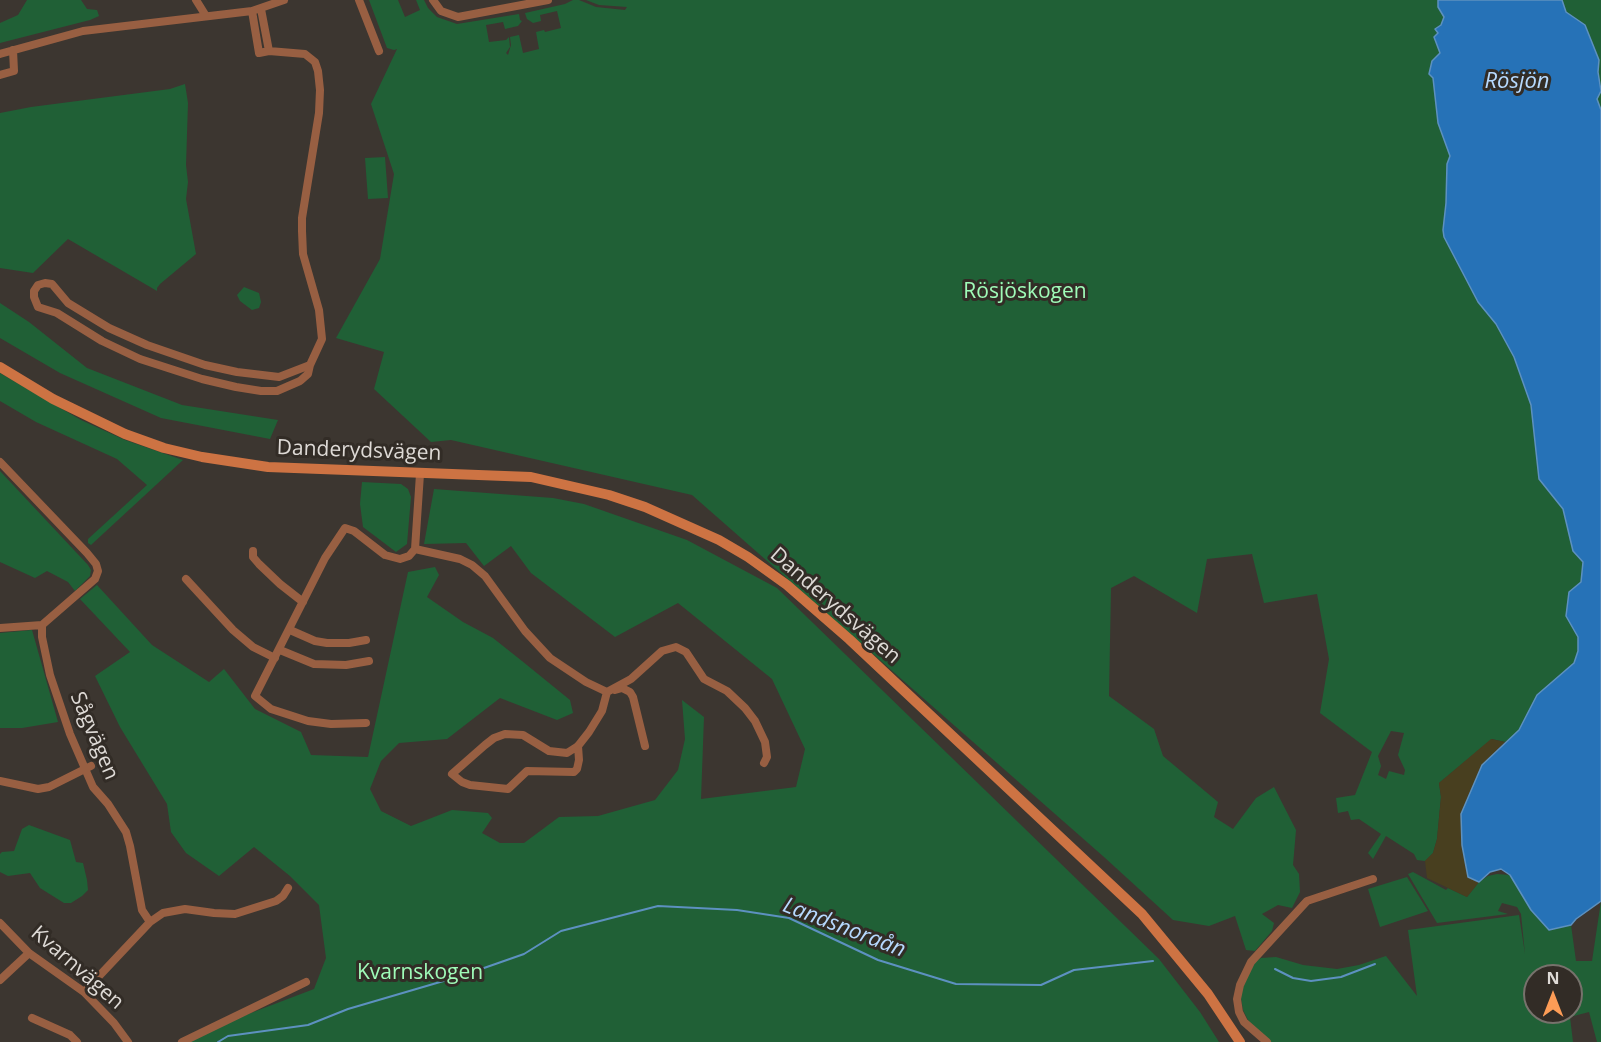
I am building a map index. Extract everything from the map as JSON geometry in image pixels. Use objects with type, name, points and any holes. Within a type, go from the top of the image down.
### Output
[{"type":"main road","name":"Danderydsvägen","points":[[0,368],[89,418],[125,434],[183,453],[268,467],[531,477],[573,486],[645,507],[696,529],[748,557],[787,585],[849,639],[1142,914],[1208,994],[1240,1042]]},
{"type":"street","points":[[196,0],[206,16]]},
{"type":"street","points":[[0,54],[83,31],[252,11],[284,0]]},
{"type":"street","points":[[359,0],[378,51]]},
{"type":"street","points":[[432,0],[441,11],[458,17],[548,0]]},
{"type":"street","points":[[261,9],[269,51]]},
{"type":"street","points":[[252,11],[259,52],[305,54],[315,62],[318,71],[319,113],[302,218],[303,254],[322,326],[322,339],[309,365],[308,374],[300,381],[277,391],[261,391],[202,379],[140,359],[102,341],[57,313],[38,307],[33,294],[38,285],[45,283],[52,285],[68,303],[109,328],[172,355],[205,365],[245,374],[279,376],[309,365]]},
{"type":"street","points":[[0,75],[14,71],[13,50]]},
{"type":"street","points":[[0,462],[87,552],[98,571],[95,579],[42,625],[0,628]]},
{"type":"street","points":[[366,723],[332,724],[308,721],[271,708],[255,696],[326,558],[345,528],[354,531],[385,555],[399,559],[409,556],[415,549],[420,474]]},
{"type":"street","points":[[415,549],[460,559],[472,565],[485,576],[525,631],[550,658],[586,682],[607,692],[622,688],[630,692],[636,706],[645,746]]},
{"type":"street","points":[[253,551],[253,557],[259,564],[303,602]]},
{"type":"street","points":[[186,579],[233,630],[253,647],[275,658]]},
{"type":"street","name":"Sågvägen","points":[[42,625],[42,637],[50,675],[88,768],[93,787],[108,804],[126,832],[142,910],[150,922]]},
{"type":"street","points":[[290,630],[315,641],[327,643],[366,640]]},
{"type":"street","points":[[578,746],[579,760],[574,772],[527,771],[508,789],[462,783],[452,774],[484,745],[505,734],[523,735],[541,747],[557,753],[567,753],[578,746],[602,711],[607,692],[631,679],[662,651],[676,647],[686,652],[704,680],[727,691],[755,721],[765,742],[767,757],[764,763]]},
{"type":"street","points":[[280,650],[314,664],[332,666],[369,661]]},
{"type":"street","points":[[0,781],[38,789],[88,768]]},
{"type":"street","points":[[1267,1042],[1244,1022],[1239,1012],[1240,985],[1251,962],[1307,901],[1373,879]]},
{"type":"street","points":[[84,992],[150,922],[163,913],[177,910],[235,914],[276,901],[288,888]]},
{"type":"street","name":"Kvarnvägen","points":[[0,923],[30,953],[84,992],[114,1023],[128,1042]]},
{"type":"street","points":[[0,980],[30,953]]},
{"type":"street","points":[[182,1042],[306,982]]},
{"type":"street","points":[[32,1018],[70,1035],[77,1042]]},
{"type":"green space","points":[[27,0],[81,0],[87,9],[97,10],[99,16],[0,43],[0,23],[18,15]]},
{"type":"green space","name":"Rösjöskogen","points":[[369,0],[398,0],[405,17],[420,10],[416,0],[424,0],[437,17],[457,24],[519,14],[522,21],[518,26],[505,29],[503,22],[486,25],[489,42],[506,40],[509,37],[510,47],[506,53],[508,55],[511,45],[510,37],[519,35],[523,53],[539,49],[536,32],[561,28],[557,11],[540,15],[541,21],[533,23],[527,19],[525,13],[573,0],[596,7],[625,10],[627,7],[599,5],[586,0],[1601,0],[1601,810],[1509,739],[1505,742],[1492,739],[1439,783],[1441,797],[1437,839],[1433,853],[1425,861],[1417,860],[1414,854],[1386,836],[1373,859],[1368,853],[1381,834],[1359,819],[1351,820],[1348,811],[1338,813],[1336,798],[1355,795],[1372,752],[1320,713],[1329,659],[1317,594],[1264,603],[1252,554],[1207,559],[1197,613],[1134,576],[1111,588],[1109,696],[1154,729],[1163,756],[1218,802],[1214,817],[1233,829],[1256,798],[1274,787],[1296,830],[1293,865],[1299,874],[1300,892],[1292,908],[1278,905],[1262,914],[1274,923],[1272,931],[1255,951],[1246,950],[1235,916],[1209,926],[1173,920],[692,495],[451,440],[431,442],[374,389],[384,352],[336,338],[380,259],[394,174],[371,104],[397,49],[387,48]],"holes":[[[1391,731],[1404,733],[1398,755],[1405,770],[1404,775],[1389,771],[1386,779],[1378,775],[1381,766],[1378,756]]]},
{"type":"green space","points":[[185,84],[188,103],[186,199],[196,254],[160,284],[157,291],[68,239],[33,273],[0,268],[0,113],[170,89]]},
{"type":"green space","points":[[385,157],[388,198],[368,199],[365,158]]},
{"type":"green space","points":[[244,287],[259,293],[261,302],[259,308],[252,310],[240,301],[237,295]]},
{"type":"green space","points":[[0,303],[29,322],[87,368],[182,405],[278,420],[270,439],[161,418],[60,373],[0,338]]},
{"type":"green space","points":[[0,373],[81,420],[125,440],[183,460],[91,545],[88,539],[147,485],[117,459],[36,422],[0,401]]},
{"type":"green space","points":[[0,471],[88,565],[91,570],[90,576],[75,591],[68,582],[47,571],[35,578],[0,562]]},
{"type":"green space","points":[[362,482],[401,484],[408,489],[411,497],[407,544],[396,552],[363,527],[360,504]]},
{"type":"green space","name":"Kvarnskogen","points":[[434,489],[553,498],[584,504],[687,540],[777,588],[1159,959],[1200,1012],[1219,1042],[187,1042],[201,1032],[314,989],[326,958],[319,905],[290,876],[254,847],[219,876],[186,853],[171,832],[167,804],[120,727],[95,676],[130,652],[80,599],[97,585],[152,645],[209,682],[224,669],[255,709],[301,732],[311,755],[368,757],[408,572],[435,567],[439,575],[427,597],[463,622],[493,638],[522,661],[570,700],[573,713],[557,720],[500,698],[447,739],[399,743],[381,761],[370,789],[381,811],[411,826],[452,810],[488,813],[492,818],[482,833],[500,843],[524,843],[559,817],[598,816],[655,800],[678,770],[685,739],[682,700],[704,717],[701,799],[796,787],[805,749],[772,679],[678,603],[615,637],[531,573],[511,546],[484,566],[466,543],[424,544]]},
{"type":"green space","points":[[32,630],[58,722],[22,728],[0,728],[0,633]]},
{"type":"green space","points":[[29,825],[70,840],[76,862],[83,863],[87,880],[88,890],[82,896],[71,903],[64,903],[40,888],[30,873],[8,876],[0,872],[0,854],[14,851],[22,829]]},
{"type":"green space","points":[[1413,872],[1446,890],[1448,888],[1467,897],[1479,882],[1488,876],[1510,875],[1531,910],[1549,930],[1571,925],[1576,961],[1592,961],[1601,901],[1601,1042],[1597,1042],[1589,1012],[1583,1014],[1583,964],[1523,964],[1523,1024],[1571,1024],[1573,1042],[1270,1042],[1250,1024],[1243,1010],[1240,993],[1255,962],[1261,958],[1276,957],[1303,965],[1337,969],[1386,956],[1417,996],[1408,930],[1519,915],[1525,954],[1521,914],[1517,907],[1502,903],[1498,911],[1508,914],[1437,923],[1408,874]]},
{"type":"green space","points":[[1407,877],[1428,911],[1380,927],[1368,889]]},
{"type":"sand","points":[[1491,739],[1505,742],[1482,765],[1468,877],[1479,882],[1467,897],[1427,878],[1425,861],[1433,853],[1437,839],[1441,797],[1439,783]]},
{"type":"water","name":"Rösjön","points":[[1438,0],[1562,0],[1566,12],[1585,25],[1599,60],[1601,91],[1597,99],[1601,110],[1601,901],[1571,925],[1549,930],[1531,910],[1510,875],[1501,869],[1490,872],[1479,882],[1468,877],[1462,845],[1461,814],[1482,765],[1519,730],[1537,695],[1574,663],[1578,651],[1578,637],[1566,616],[1569,592],[1581,582],[1583,562],[1573,551],[1563,509],[1539,479],[1531,405],[1514,357],[1496,324],[1478,302],[1444,237],[1447,164],[1450,156],[1438,123],[1433,78],[1429,74],[1432,61],[1440,53],[1434,37],[1438,33],[1435,29],[1441,25],[1444,17],[1438,7]]},
{"type":"waterway","name":"Landsnoraån","points":[[218,1042],[228,1036],[308,1025],[348,1009],[464,975],[524,954],[561,931],[658,906],[737,910],[789,918],[878,960],[956,984],[1041,985],[1074,970],[1153,961]]},
{"type":"waterway","points":[[1275,969],[1293,978],[1311,981],[1341,977],[1375,964]]}]
